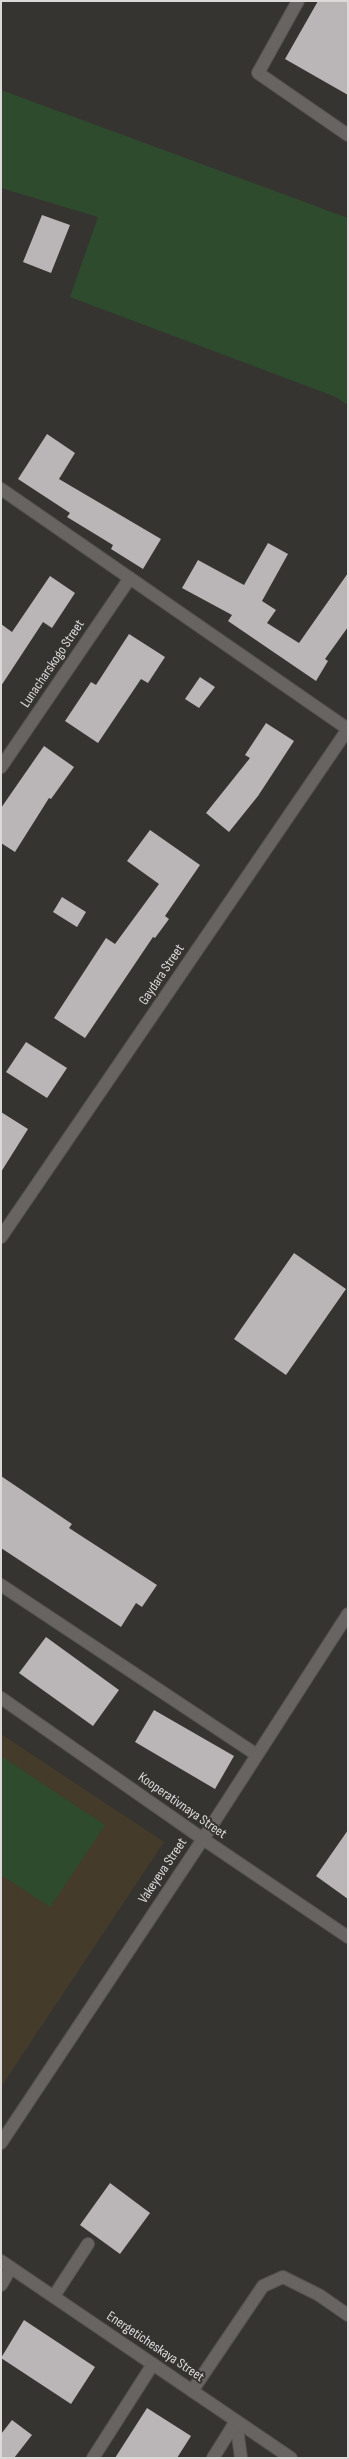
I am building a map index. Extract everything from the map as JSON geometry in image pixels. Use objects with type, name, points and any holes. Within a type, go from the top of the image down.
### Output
[{"type":"street","points":[[298,1],[258,73],[348,135]]},
{"type":"street","points":[[1,489],[348,729]]},
{"type":"street","name":"Lunacharskogo Street","points":[[1,767],[130,578]]},
{"type":"street","name":"Gaydara Street","points":[[1,1237],[348,729]]},
{"type":"street","points":[[1,1585],[257,1755]]},
{"type":"street","name":"Vakeyeva Street","points":[[1,2143],[202,1839],[348,1614]]},
{"type":"street","name":"Kooperativnaya Street","points":[[1,1698],[202,1839],[348,1937]]},
{"type":"street","points":[[54,2296],[88,2244]]},
{"type":"street","points":[[1,2285],[6,2265]]},
{"type":"street","name":"Energeticheskaya Street","points":[[6,2265],[54,2296],[291,2458]]},
{"type":"street","points":[[192,2391],[263,2286],[283,2277],[319,2295],[348,2315]]},
{"type":"street","points":[[93,2458],[153,2364]]},
{"type":"street","points":[[213,2458],[236,2421]]},
{"type":"street","points":[[236,2421],[241,2458]]},
{"type":"shaded area","points":[[1,1734],[164,1842],[1,2087]]},
{"type":"green space","points":[[1,90],[348,218],[348,405],[336,397],[70,297],[98,217],[1,188]]},
{"type":"green space","points":[[1,1756],[105,1825],[50,1907],[1,1875]]},
{"type":"building","points":[[318,1],[348,1],[348,95],[285,59]]},
{"type":"building","points":[[42,215],[70,225],[51,273],[23,262]]},
{"type":"building","points":[[47,434],[75,453],[59,479],[161,539],[143,569],[111,549],[113,545],[67,517],[70,513],[18,479]]},
{"type":"building","points":[[268,543],[288,554],[262,601],[276,610],[267,623],[299,643],[348,573],[348,627],[325,659],[328,661],[316,681],[228,621],[232,615],[182,588],[198,560],[244,585]]},
{"type":"building","points":[[50,576],[75,593],[52,628],[43,622],[1,686],[1,624],[12,632]]},
{"type":"building","points":[[129,634],[165,657],[148,683],[141,679],[98,743],[65,721],[91,682],[96,685]]},
{"type":"building","points":[[200,677],[215,687],[199,708],[185,699]]},
{"type":"building","points":[[266,723],[294,741],[258,796],[229,832],[206,813],[250,758],[245,755]]},
{"type":"building","points":[[44,746],[74,767],[51,799],[49,798],[15,852],[1,843],[1,808]]},
{"type":"building","points":[[150,830],[200,865],[165,916],[169,919],[155,938],[153,937],[85,1038],[54,1018],[106,938],[115,944],[159,884],[127,861]]},
{"type":"building","points":[[62,897],[86,912],[77,927],[53,912]]},
{"type":"building","points":[[26,1042],[67,1068],[47,1098],[6,1072]]},
{"type":"building","points":[[1,1112],[28,1129],[1,1172]]},
{"type":"building","points":[[294,1253],[346,1289],[286,1375],[234,1339]]},
{"type":"building","points":[[1,1476],[72,1524],[69,1528],[157,1585],[142,1607],[136,1603],[121,1627],[1,1548]]},
{"type":"building","points":[[46,1637],[119,1690],[93,1726],[19,1673]]},
{"type":"building","points":[[154,1710],[234,1756],[215,1789],[135,1742]]},
{"type":"building","points":[[348,1830],[348,1899],[316,1876]]},
{"type":"building","points":[[110,2183],[150,2213],[120,2254],[80,2225]]},
{"type":"building","points":[[24,2320],[95,2367],[71,2404],[1,2358]]},
{"type":"building","points":[[147,2408],[191,2436],[177,2458],[115,2458]]},
{"type":"building","points":[[12,2420],[32,2435],[14,2458],[1,2458],[1,2434]]}]
